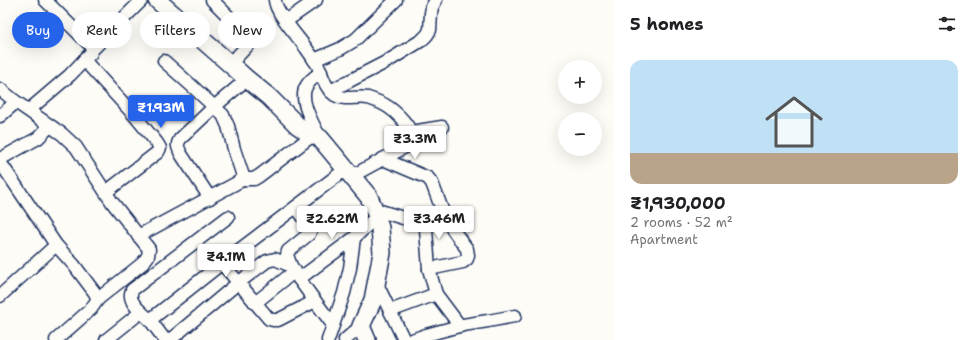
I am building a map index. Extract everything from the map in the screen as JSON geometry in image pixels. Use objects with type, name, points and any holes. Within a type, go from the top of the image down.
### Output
[{"type":"street","points":[[45,0],[81,35],[91,46],[92,50]]},
{"type":"street","points":[[29,110],[70,75],[91,53],[92,50],[142,0]]},
{"type":"street","points":[[157,0],[269,97],[297,125],[317,137],[349,172],[369,197],[376,213],[380,228],[382,253],[373,300],[364,333],[345,340]]},
{"type":"street","points":[[212,0],[250,40],[249,44],[230,64]]},
{"type":"street","points":[[106,340],[145,316],[222,264],[296,207],[349,172],[383,159],[405,147],[412,138],[409,128],[400,117],[387,106],[380,102],[366,98],[342,98],[330,91],[314,60],[278,9],[275,0]]},
{"type":"street","points":[[286,21],[316,0]]},
{"type":"street","points":[[314,60],[340,49],[355,40],[396,0]]},
{"type":"street","points":[[330,91],[422,40],[430,30],[432,7],[436,0]]},
{"type":"street","points":[[84,60],[135,116],[160,148],[158,152],[106,192]]},
{"type":"street","points":[[164,61],[223,115],[228,126],[244,179]]},
{"type":"street","points":[[317,137],[306,109],[304,93],[306,86],[321,72]]},
{"type":"street","points":[[210,198],[181,154],[178,143],[180,139],[214,107],[247,79]]},
{"type":"street","points":[[0,89],[62,134],[76,147],[112,202],[149,250],[148,256],[136,269],[98,299],[91,309],[56,340]]},
{"type":"street","points":[[0,116],[16,102]]},
{"type":"street","points":[[50,126],[38,138],[0,160],[56,245],[74,265],[98,299]]},
{"type":"street","points":[[411,132],[442,127]]},
{"type":"street","points":[[138,236],[244,179],[254,179],[317,137]]},
{"type":"street","points":[[383,159],[428,178],[432,183],[438,201],[453,230],[467,249],[467,259],[463,262],[429,269]]},
{"type":"street","points":[[296,207],[311,230],[309,234],[288,251],[287,255],[295,272],[333,325]]},
{"type":"street","points":[[376,213],[408,219],[421,218],[424,221],[429,269],[436,294],[460,326]]},
{"type":"street","points":[[255,303],[295,272],[354,238],[376,213]]},
{"type":"street","points":[[165,340],[131,299],[130,294],[132,290],[228,217]]},
{"type":"street","points":[[328,340],[344,293],[354,238]]},
{"type":"street","points":[[0,296],[56,245]]},
{"type":"street","points":[[170,340],[238,283],[271,259],[280,260],[295,272]]},
{"type":"street","points":[[222,264],[269,319],[278,320],[315,301]]},
{"type":"street","points":[[376,282],[404,340]]},
{"type":"street","points":[[390,311],[436,294]]},
{"type":"street","points":[[412,340],[460,326],[515,316]]}]
